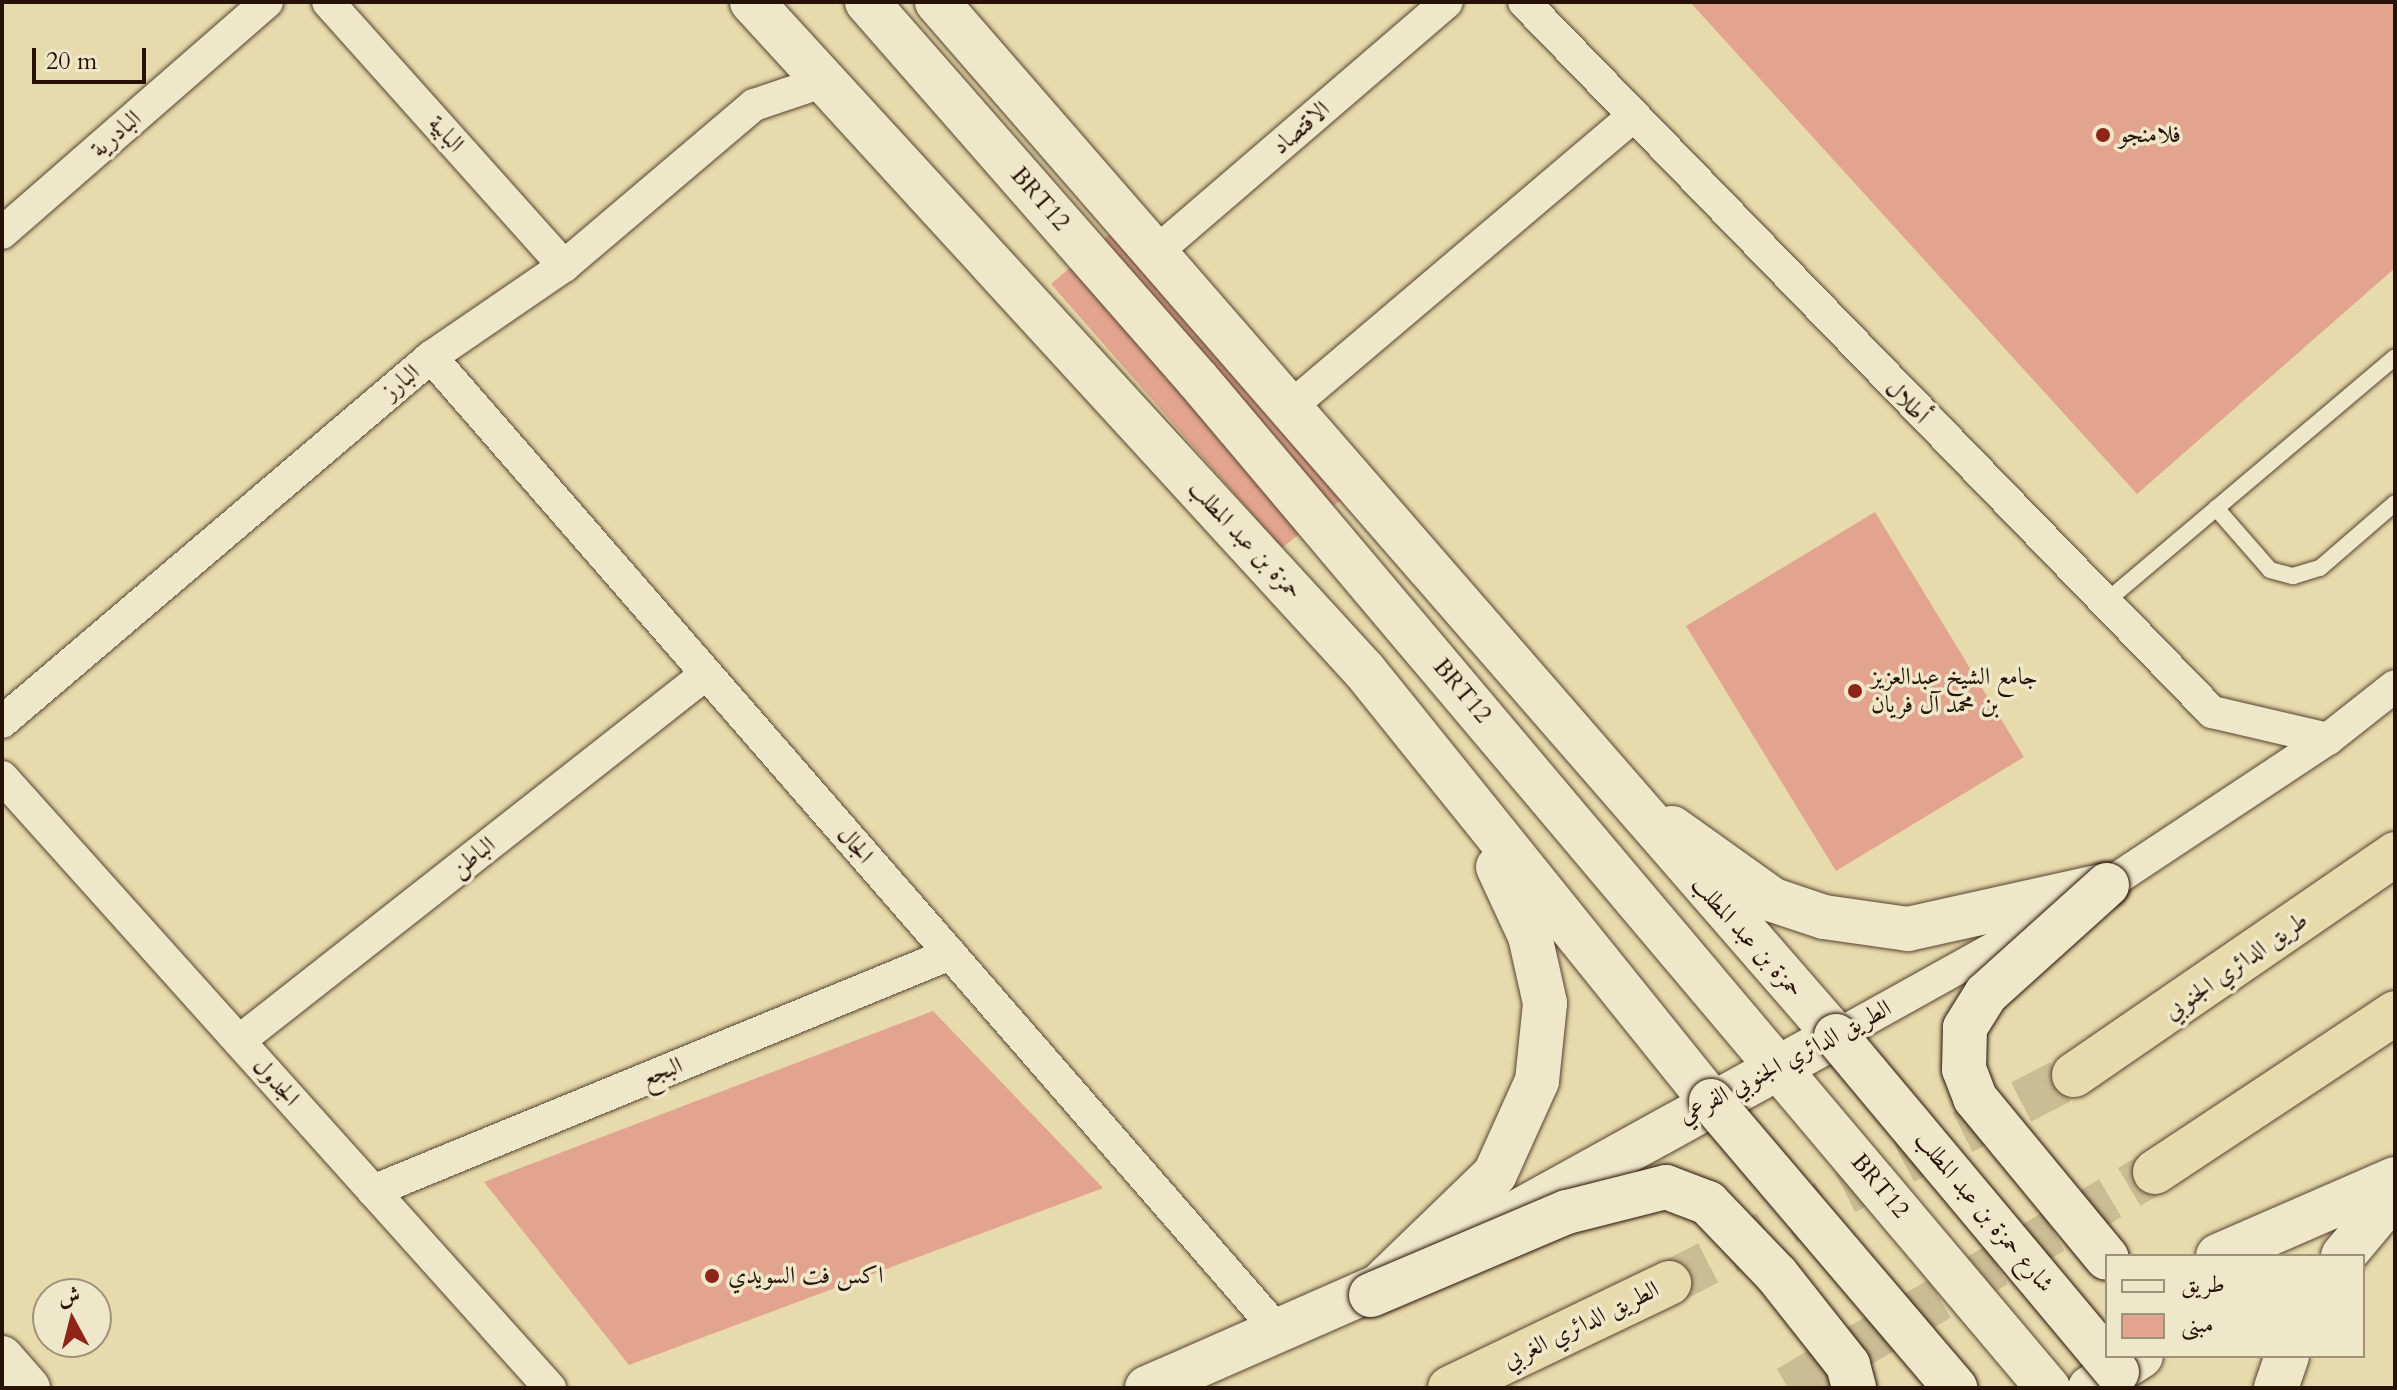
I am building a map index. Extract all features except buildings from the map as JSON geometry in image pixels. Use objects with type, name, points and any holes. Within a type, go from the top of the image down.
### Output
[{"type":"highway","name":"طريق الدائري الجنوبي","points":[[2074,1075],[2395,854]]},
{"type":"highway","points":[[2155,1172],[2395,1013]]},
{"type":"highway","name":"الطريق الدائري الغربي","points":[[1450,1388],[1669,1283]]},
{"type":"main road","name":"حمزة بن عبد المطلب","points":[[752,2],[1364,670],[1470,807],[1711,1101]]},
{"type":"main road","name":"BRT12","points":[[867,2],[1780,1066],[2048,1388]]},
{"type":"main road","name":"حمزة بن عبد المطلب","points":[[937,2],[1607,781],[1836,1036]]},
{"type":"main road","points":[[1607,781],[1773,900],[1824,917],[1908,929],[2107,885]]},
{"type":"main road","points":[[1371,1295],[1495,1174],[1537,1081],[1545,1003],[1530,936],[1470,807]]},
{"type":"main road","points":[[2105,1256],[1975,1098],[1964,1069],[1965,1028],[1986,994],[2107,885]]},
{"type":"main road","name":"الطريق الدائري الجنوبي الفرعي","points":[[1147,1388],[1371,1295],[1711,1101],[1836,1036]]},
{"type":"main road","name":"شارع حمزة بن عبد المطلب","points":[[1836,1036],[2120,1376]]},
{"type":"main road","points":[[1711,1101],[1955,1388]]},
{"type":"main road","points":[[2223,1254],[2395,1181]]},
{"type":"main road","points":[[2291,1254],[2395,1181]]},
{"type":"main road","points":[[1371,1295],[1567,1212],[1666,1187],[1708,1203],[1777,1275],[1848,1365],[1854,1388]]},
{"type":"main road","points":[[2345,1254],[2395,1194]]},
{"type":"main road","points":[[2276,1388],[2286,1358]]},
{"type":"street","name":"البادرية","points":[[2,233],[267,2]]},
{"type":"street","name":"البابية","points":[[328,2],[564,266]]},
{"type":"street","name":"الاقتصاد","points":[[1154,254],[1447,2]]},
{"type":"street","name":"أطلال","points":[[1524,2],[2102,604],[2212,712],[2328,739]]},
{"type":"street","name":"البارز","points":[[2,722],[431,357],[564,266],[754,105],[825,81]]},
{"type":"street","points":[[1289,408],[1633,116]]},
{"type":"street","name":"الجال","points":[[431,357],[1280,1333]]},
{"type":"street","name":"الباطن","points":[[239,1041],[706,674]]},
{"type":"street","name":"الطريق الدائري الجنوبي الفرعي","points":[[1836,1036],[2107,885],[2328,739],[2395,686]]},
{"type":"street","name":"الجدول","points":[[2,777],[550,1388]]},
{"type":"street","name":"البجع","points":[[373,1191],[950,954]]},
{"type":"street","points":[[2,1357],[29,1388]]},
{"type":"lane","points":[[2102,604],[2395,357]]},
{"type":"lane","points":[[2216,508],[2270,570],[2293,576],[2320,568],[2395,503]]},
{"type":"tunnel","points":[[1669,1283],[2074,1075]]},
{"type":"tunnel","points":[[1788,1388],[2155,1172]]},
{"type":"place","name":"فلامنجو","points":[[2103,135]]},
{"type":"place","name":"جامع الشيخ عبدالعزيز بن محمد آل فريان","points":[[1855,691]]},
{"type":"place","name":"اكس فت السويدي","points":[[712,1276]]}]
